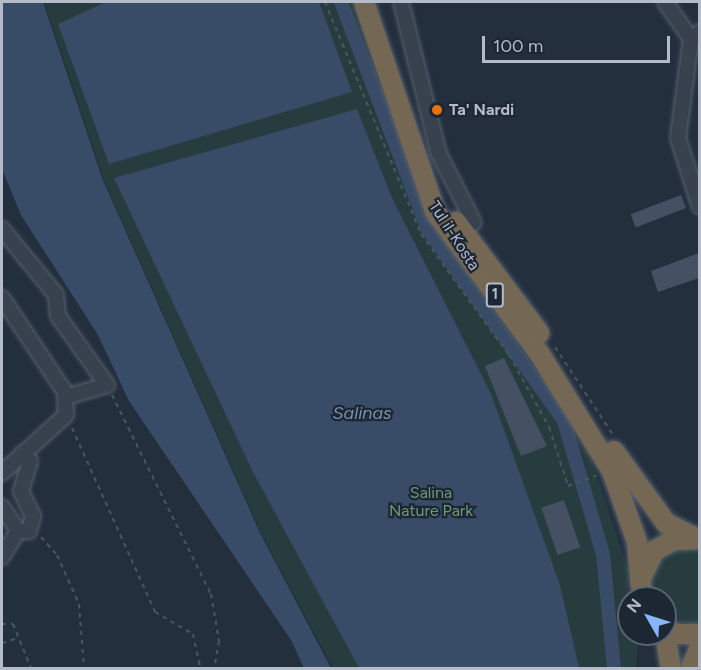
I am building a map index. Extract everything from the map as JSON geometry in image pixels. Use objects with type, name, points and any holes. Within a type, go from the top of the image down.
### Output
[{"type":"highway","name":"Tul il-Kosta","points":[[364,2],[435,213],[539,353],[612,471],[637,542],[642,586]]},
{"type":"highway","name":"Tul il-Kosta","points":[[373,2],[438,196],[569,376],[645,501],[666,523],[698,539]]},
{"type":"highway","name":"1","points":[[643,586],[663,544],[698,539]]},
{"type":"highway","points":[[677,634],[699,634]]},
{"type":"highway","points":[[667,646],[670,669]]},
{"type":"highway","points":[[691,669],[699,647]]},
{"type":"street","points":[[665,2],[695,35],[678,138],[699,207]]},
{"type":"street","points":[[405,3],[439,154],[474,222]]},
{"type":"street","points":[[2,229],[56,295],[58,316],[107,385],[66,397]]},
{"type":"street","points":[[2,298],[66,397],[66,414],[2,473]]},
{"type":"street","points":[[2,557],[24,531],[33,516],[21,491],[30,461],[23,453]]},
{"type":"street","points":[[2,507],[24,531]]},
{"type":"path","points":[[107,385],[212,594],[219,641],[214,669]]},
{"type":"path","points":[[66,414],[155,612],[193,634],[200,669]]},
{"type":"path","points":[[568,486],[595,477]]},
{"type":"path","points":[[24,531],[48,542],[70,580],[80,604],[84,669]]},
{"type":"path","points":[[2,624],[13,624],[31,669]]},
{"type":"path","points":[[2,644],[18,638]]},
{"type":"green space","name":"Salinas","points":[[44,2],[356,2],[434,220],[587,445],[628,570],[628,586],[617,586],[617,646],[638,646],[636,668],[333,668],[261,533],[103,178]]},
{"type":"green space","points":[[680,549],[699,550],[699,622],[691,624],[677,620],[677,586],[650,586],[659,562]]},
{"type":"water","points":[[2,2],[43,2],[102,178],[260,533],[331,668],[304,668],[291,640],[129,401],[98,335],[21,215],[2,169]]},
{"type":"water","points":[[106,2],[319,2],[352,92],[109,164],[58,24]]},
{"type":"water","name":"Salinas","points":[[357,109],[392,198],[491,394],[560,585],[579,668],[359,668],[253,472],[114,178]]},
{"type":"building","points":[[681,195],[686,208],[636,227],[631,214]]},
{"type":"building","points":[[699,253],[699,278],[658,292],[651,271]]},
{"type":"building","points":[[504,358],[547,446],[521,456],[485,366]]},
{"type":"building","points":[[564,500],[580,547],[558,555],[541,508]]},
{"type":"waterway","points":[[341,2],[428,230],[564,421],[603,554],[614,668]]},
{"type":"place","name":"Ta' Nardi","points":[[437,110]]},
{"type":"park label","name":"Salina Nature Park","points":[[431,502]]}]
